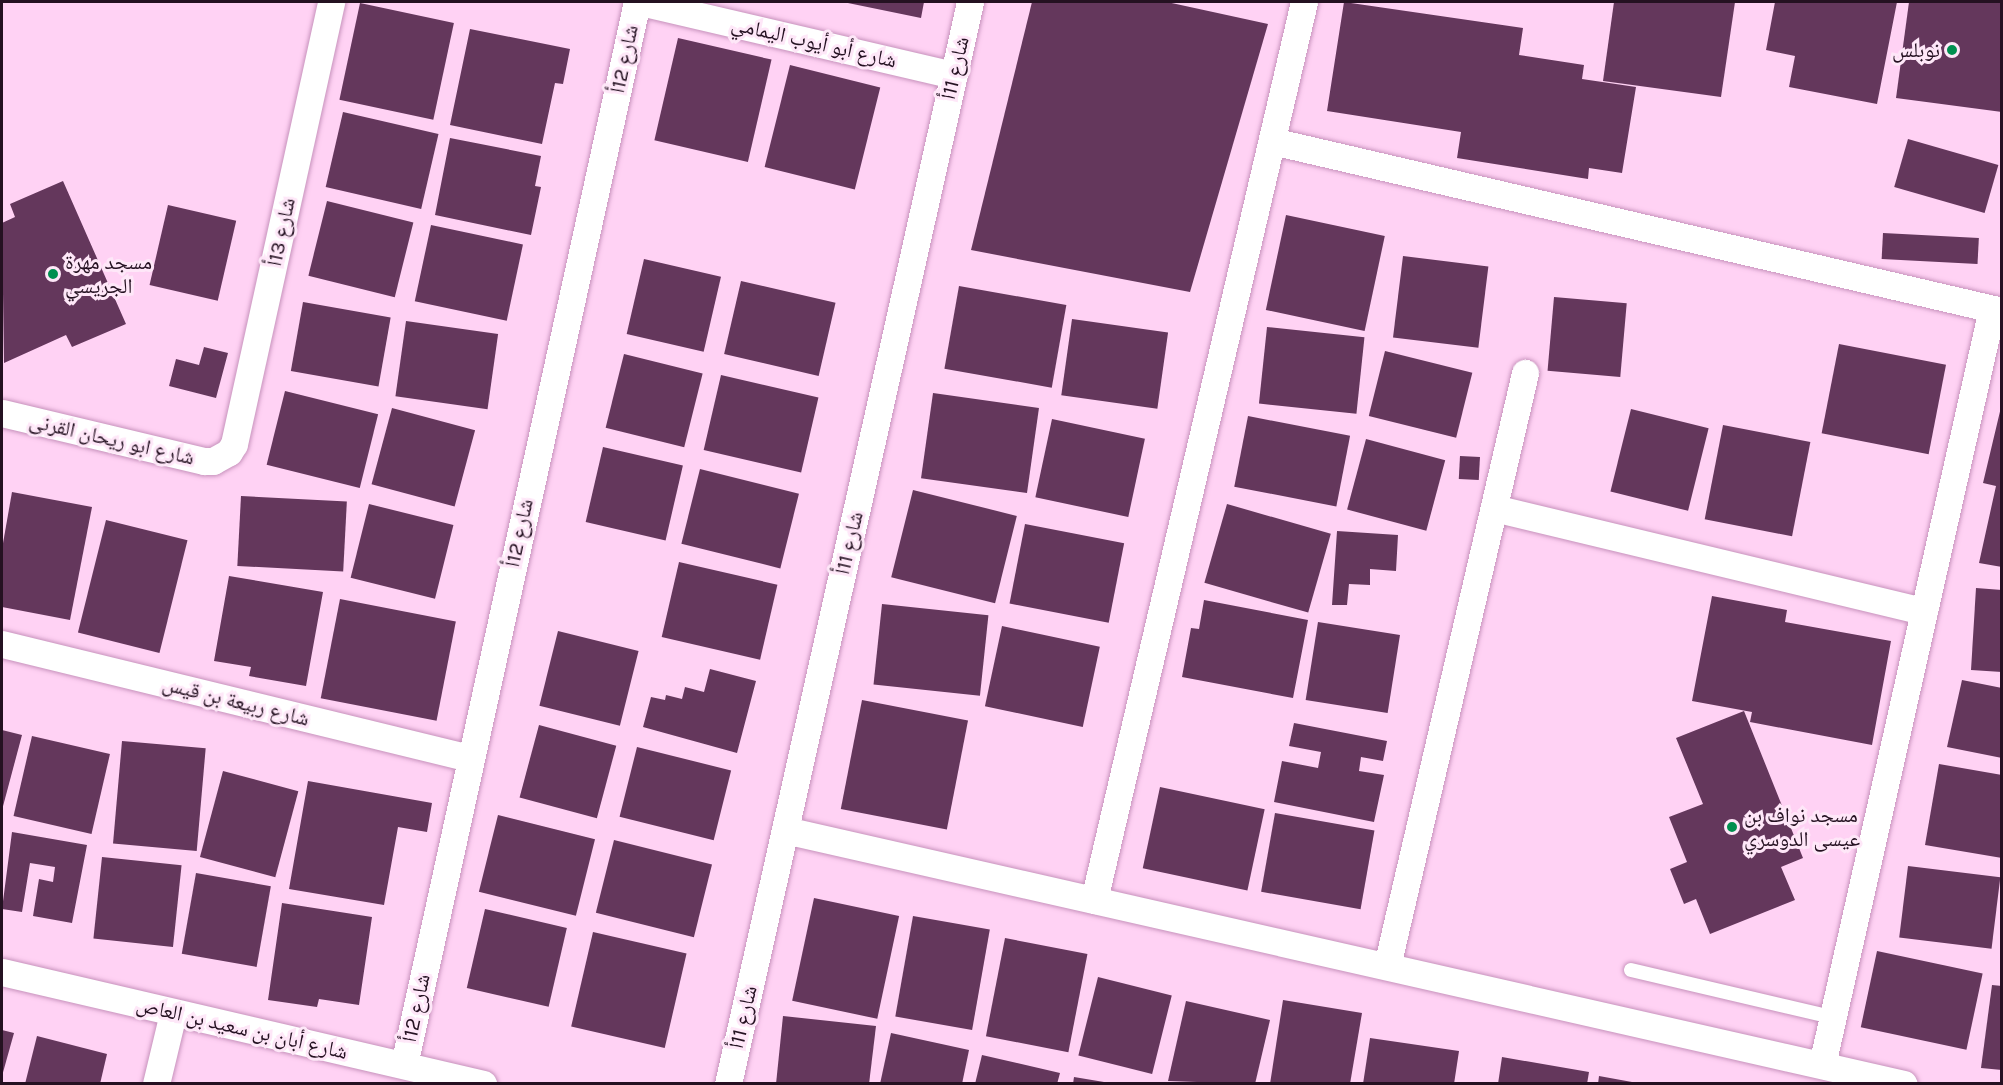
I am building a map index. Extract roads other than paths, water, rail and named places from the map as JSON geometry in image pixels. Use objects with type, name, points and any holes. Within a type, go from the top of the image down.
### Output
[{"type":"street","name":"شارع 13أ","points":[[222,458],[234,444],[331,2]]},
{"type":"street","name":"شارع أبو أيوب اليمامي","points":[[638,2],[954,75]]},
{"type":"street","name":"شارع 12أ","points":[[404,1065],[638,2]]},
{"type":"street","name":"شارع 11أ","points":[[728,1083],[970,2]]},
{"type":"street","points":[[1094,900],[1304,2]]},
{"type":"street","points":[[1272,141],[1997,310],[1924,611],[1822,1065]]},
{"type":"street","points":[[1387,966],[1525,373]]},
{"type":"street","name":"شارع ابو ريحان القرنى","points":[[2,413],[204,461],[222,458]]},
{"type":"street","points":[[1494,508],[1924,611]]},
{"type":"street","name":"شارع ربيعة بن قيس","points":[[2,644],[470,758]]},
{"type":"street","points":[[785,830],[1904,1083]]},
{"type":"street","name":"شارع أبان بن سعيد بن العاص","points":[[2,972],[483,1083]]},
{"type":"street","points":[[156,1083],[173,1013]]},
{"type":"lane","points":[[1630,970],[1833,1017]]},
{"type":"place","name":"نوبلس","points":[[1952,50]]},
{"type":"place","name":"مسجد مهرة الجريسي","points":[[53,274]]},
{"type":"place","name":"مسجد نواف بن عيسى الدوسري","points":[[1732,827]]}]
